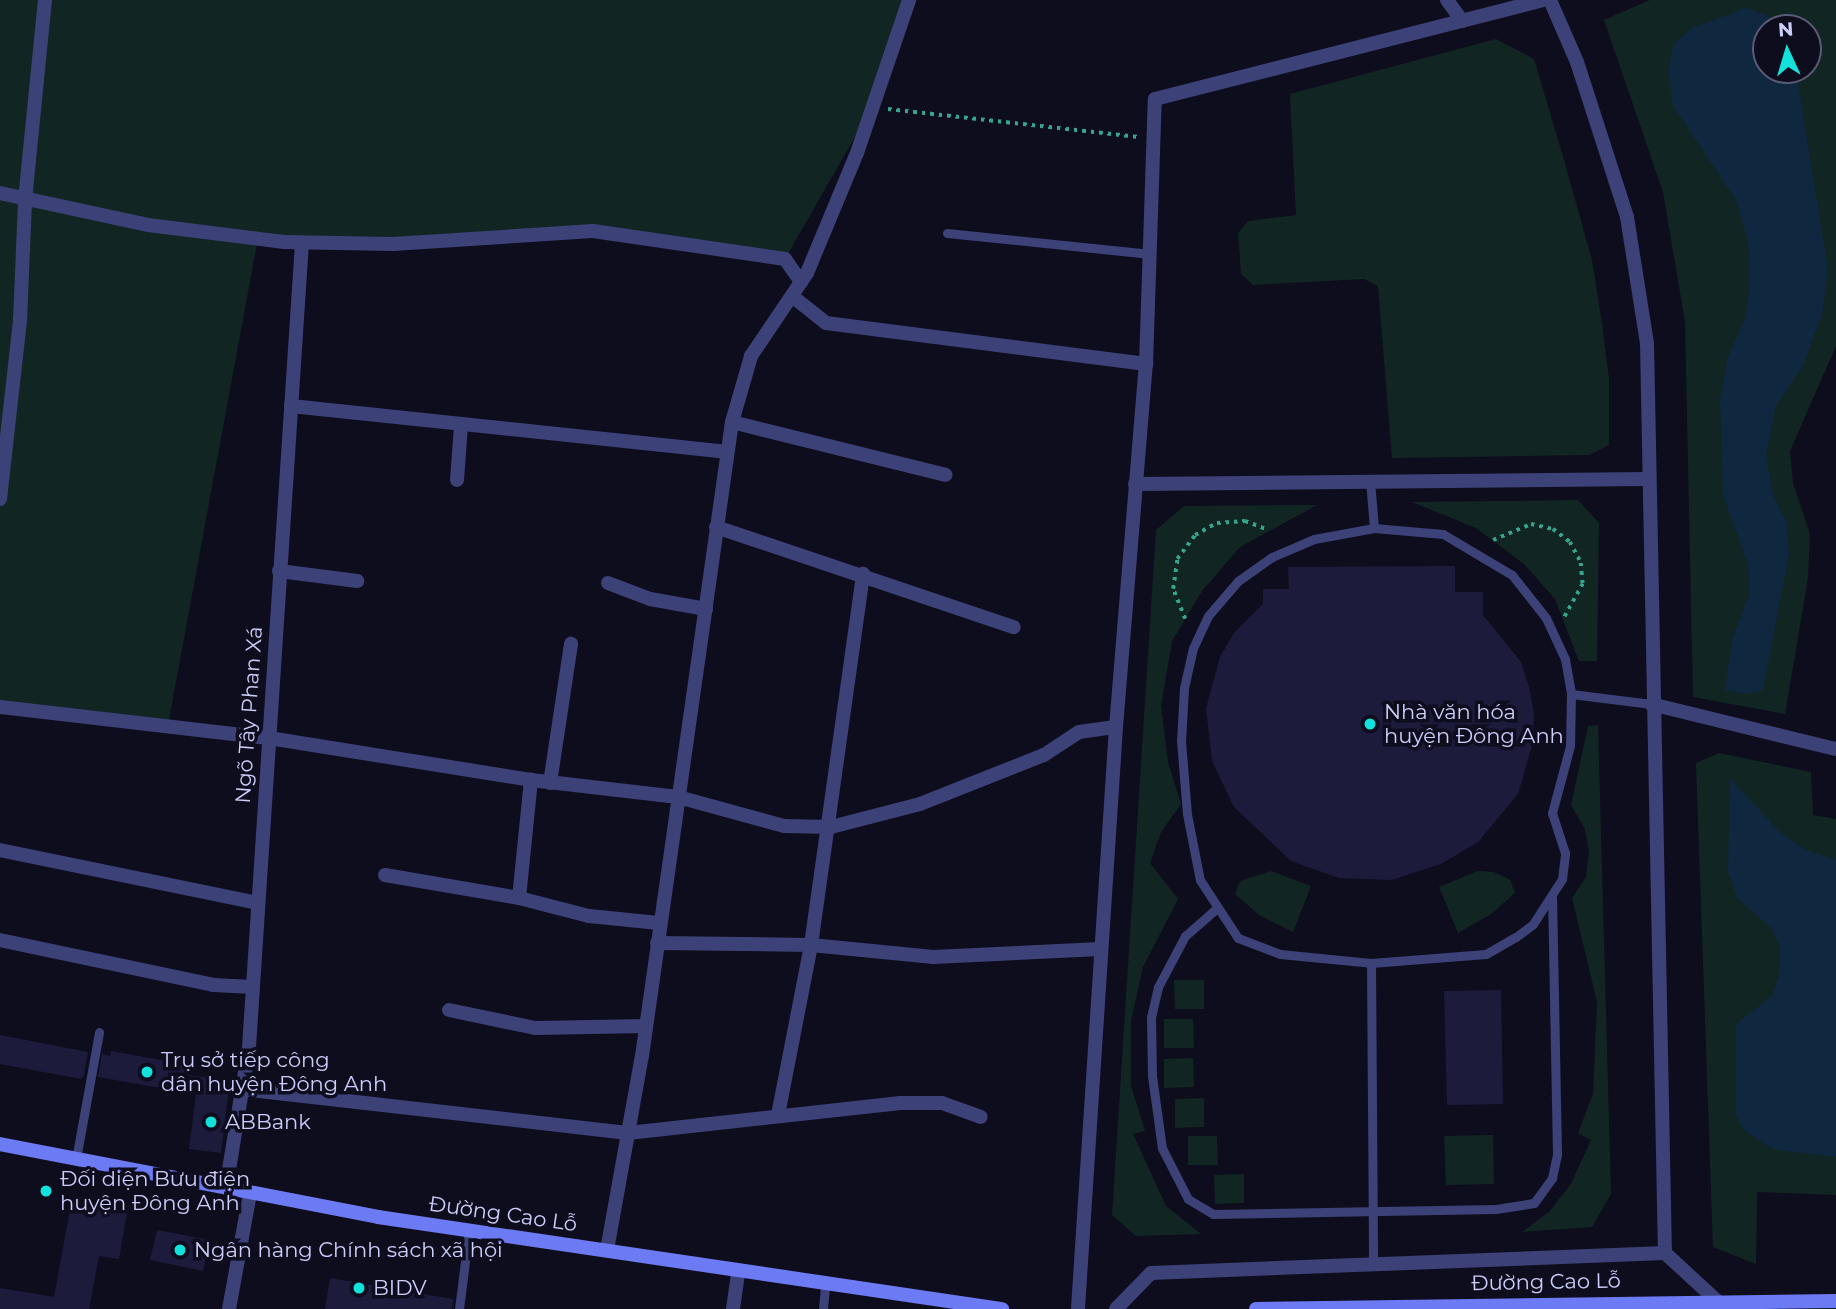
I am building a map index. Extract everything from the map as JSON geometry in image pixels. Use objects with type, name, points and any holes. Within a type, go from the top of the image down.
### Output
[{"type":"main road","name":"Đường Cao Lỗ","points":[[0,1144],[250,1193],[469,1230],[738,1273],[1002,1309]]},
{"type":"main road","name":"Đường Cao Lỗ","points":[[1256,1309],[1836,1301]]},
{"type":"street","points":[[0,499],[20,321],[25,200],[45,0]]},
{"type":"street","points":[[607,1250],[646,1026],[732,422],[751,356],[801,282],[872,107],[909,0]]},
{"type":"street","points":[[1447,0],[1462,21]]},
{"type":"street","points":[[1078,1309],[1116,727],[1146,364],[1155,99],[1542,0]]},
{"type":"street","points":[[1550,0],[1577,62],[1628,218],[1647,343],[1651,704],[1665,1253]]},
{"type":"street","points":[[0,193],[148,225],[302,243],[393,244],[593,231],[785,259],[801,282]]},
{"type":"street","name":"Ngõ Tây Phan Xá","points":[[226,1188],[243,1089],[253,987],[302,243]]},
{"type":"street","points":[[792,296],[826,323],[1146,364]]},
{"type":"street","points":[[291,406],[726,452]]},
{"type":"street","points":[[732,422],[946,475]]},
{"type":"street","points":[[457,480],[461,425]]},
{"type":"street","points":[[1135,484],[1647,479]]},
{"type":"street","points":[[716,527],[863,574],[1014,627]]},
{"type":"street","points":[[279,571],[357,581]]},
{"type":"street","points":[[778,1115],[831,827],[863,574]]},
{"type":"street","points":[[608,583],[650,599],[706,609]]},
{"type":"street","points":[[550,783],[571,644]]},
{"type":"street","points":[[1651,704],[1836,749]]},
{"type":"street","points":[[0,707],[270,738],[550,783],[678,797],[785,826],[831,827],[920,804],[1044,755],[1079,732],[1116,727]]},
{"type":"street","points":[[519,898],[531,780]]},
{"type":"street","points":[[0,850],[258,903]]},
{"type":"street","points":[[385,876],[519,898],[589,916],[659,923]]},
{"type":"street","points":[[0,940],[213,985],[253,987]]},
{"type":"street","points":[[656,943],[811,945],[933,957],[1101,949]]},
{"type":"street","points":[[449,1010],[536,1028],[646,1026]]},
{"type":"street","points":[[243,1089],[628,1133],[778,1115],[942,1103],[981,1118]]},
{"type":"street","points":[[229,1309],[250,1193]]},
{"type":"street","points":[[1116,1309],[1151,1273],[1665,1253],[1717,1301]]},
{"type":"street","points":[[733,1309],[738,1273]]},
{"type":"lane","points":[[947,233],[1151,254]]},
{"type":"lane","points":[[1370,481],[1374,528]]},
{"type":"lane","points":[[1374,528],[1443,534],[1512,575],[1546,618],[1565,659],[1572,694],[1570,746],[1552,813],[1565,853],[1562,879],[1533,925],[1486,954],[1371,963],[1280,954],[1238,938],[1200,880],[1187,814],[1181,741],[1184,688],[1193,648],[1208,616],[1238,581],[1272,557],[1314,539],[1374,528]]},
{"type":"lane","points":[[1572,694],[1651,704]]},
{"type":"lane","points":[[1217,908],[1185,936],[1171,959],[1151,1017],[1155,1113],[1171,1172],[1188,1199],[1213,1214],[1518,1209],[1534,1203],[1552,1178],[1557,1154],[1552,898]]},
{"type":"lane","points":[[1371,963],[1373,1265]]},
{"type":"lane","points":[[76,1159],[99,1032]]},
{"type":"lane","points":[[458,1309],[469,1230]]},
{"type":"lane","points":[[823,1309],[825,1285]]},
{"type":"path","points":[[872,107],[1155,139]]},
{"type":"path","points":[[1185,619],[1172,589],[1177,559],[1195,535],[1217,523],[1245,522],[1266,529]]},
{"type":"path","points":[[1493,540],[1531,524],[1553,529],[1570,542],[1581,563],[1583,584],[1563,620]]},
{"type":"green space","points":[[0,0],[909,0],[872,107],[785,259],[593,231],[302,243],[258,238],[168,725],[0,707]]},
{"type":"green space","points":[[1650,0],[1836,0],[1836,346],[1790,451],[1793,483],[1810,534],[1808,578],[1785,714],[1693,697],[1685,322],[1663,192],[1604,20]]},
{"type":"green space","points":[[1496,39],[1534,59],[1592,260],[1609,379],[1609,445],[1589,455],[1392,458],[1378,286],[1364,279],[1253,285],[1241,274],[1238,233],[1248,221],[1296,215],[1290,94]]},
{"type":"green space","points":[[1578,500],[1599,523],[1597,661],[1579,661],[1555,599],[1524,564],[1476,528],[1412,502]]},
{"type":"green space","points":[[1317,505],[1240,547],[1202,591],[1172,641],[1161,706],[1168,762],[1181,804],[1161,832],[1150,863],[1178,899],[1143,967],[1131,1021],[1131,1086],[1145,1131],[1133,1134],[1166,1206],[1201,1234],[1136,1236],[1112,1215],[1156,530],[1184,506]]},
{"type":"green space","points":[[1598,725],[1611,1194],[1592,1227],[1522,1232],[1549,1212],[1571,1184],[1591,1140],[1578,1133],[1593,1094],[1597,1002],[1572,898],[1586,877],[1589,852],[1585,829],[1571,805],[1588,726]]},
{"type":"green space","points":[[1719,753],[1811,772],[1813,815],[1836,819],[1836,1195],[1757,1192],[1756,1264],[1713,1247],[1696,763]]},
{"type":"green space","points":[[1271,871],[1311,886],[1293,932],[1259,915],[1235,894],[1240,881]]},
{"type":"green space","points":[[1478,871],[1494,872],[1510,880],[1515,893],[1491,914],[1458,933],[1439,887]]},
{"type":"green space","points":[[1174,980],[1204,980],[1204,1009],[1175,1009]]},
{"type":"green space","points":[[1164,1019],[1193,1019],[1194,1048],[1164,1048]]},
{"type":"green space","points":[[1193,1058],[1194,1087],[1164,1088],[1164,1059]]},
{"type":"green space","points":[[1204,1098],[1204,1127],[1175,1128],[1175,1099]]},
{"type":"green space","points":[[1493,1135],[1494,1184],[1446,1185],[1444,1136]]},
{"type":"green space","points":[[1188,1136],[1217,1136],[1218,1165],[1188,1165]]},
{"type":"green space","points":[[1244,1174],[1244,1203],[1215,1204],[1214,1175]]},
{"type":"water","points":[[1746,8],[1763,14],[1752,14],[1752,84],[1798,84],[1828,269],[1822,315],[1803,366],[1776,406],[1766,455],[1773,495],[1787,523],[1789,554],[1763,690],[1749,694],[1725,690],[1732,640],[1749,595],[1748,565],[1723,495],[1720,400],[1728,356],[1745,318],[1750,282],[1748,242],[1737,202],[1673,106],[1668,72],[1673,45],[1690,29]]},
{"type":"water","points":[[1730,778],[1780,832],[1806,850],[1836,860],[1836,1157],[1772,1149],[1742,1129],[1736,1112],[1736,1024],[1772,996],[1779,976],[1780,946],[1771,928],[1737,898],[1728,871]]},
{"type":"building","name":"Nhà văn hóa huyện Đông Anh","points":[[1455,566],[1455,592],[1483,592],[1483,615],[1521,662],[1529,687],[1534,713],[1533,742],[1518,794],[1478,842],[1441,864],[1391,880],[1339,878],[1291,861],[1234,807],[1212,761],[1206,708],[1220,657],[1234,633],[1263,604],[1263,589],[1289,589],[1288,567]]},
{"type":"building","points":[[1501,990],[1503,1104],[1447,1105],[1444,991]]},
{"type":"building","points":[[0,1035],[88,1052],[84,1075],[81,1079],[0,1064]]},
{"type":"building","points":[[111,1051],[188,1065],[186,1075],[230,1080],[221,1153],[189,1149],[196,1094],[98,1077],[102,1054],[110,1056]]},
{"type":"building","points":[[71,1204],[127,1213],[119,1259],[99,1256],[89,1309],[0,1309],[0,1288],[54,1297]]},
{"type":"building","name":"Ngân hàng Chính sách xã hội","points":[[157,1230],[210,1240],[203,1271],[150,1260]]},
{"type":"building","name":"BIDV","points":[[330,1278],[453,1299],[452,1309],[325,1309]]},
{"type":"place","name":"Nhà văn hóa huyện Đông Anh","points":[[1370,724]]},
{"type":"place","name":"Trụ sở tiếp công dân huyện Đông Anh","points":[[147,1072]]},
{"type":"place","name":"ABBank","points":[[211,1122]]},
{"type":"place","name":"Đối diện Bưu điện huyện Đông Anh","points":[[46,1191]]},
{"type":"place","name":"Ngân hàng Chính sách xã hội","points":[[180,1250]]},
{"type":"place","name":"BIDV","points":[[359,1288]]}]
